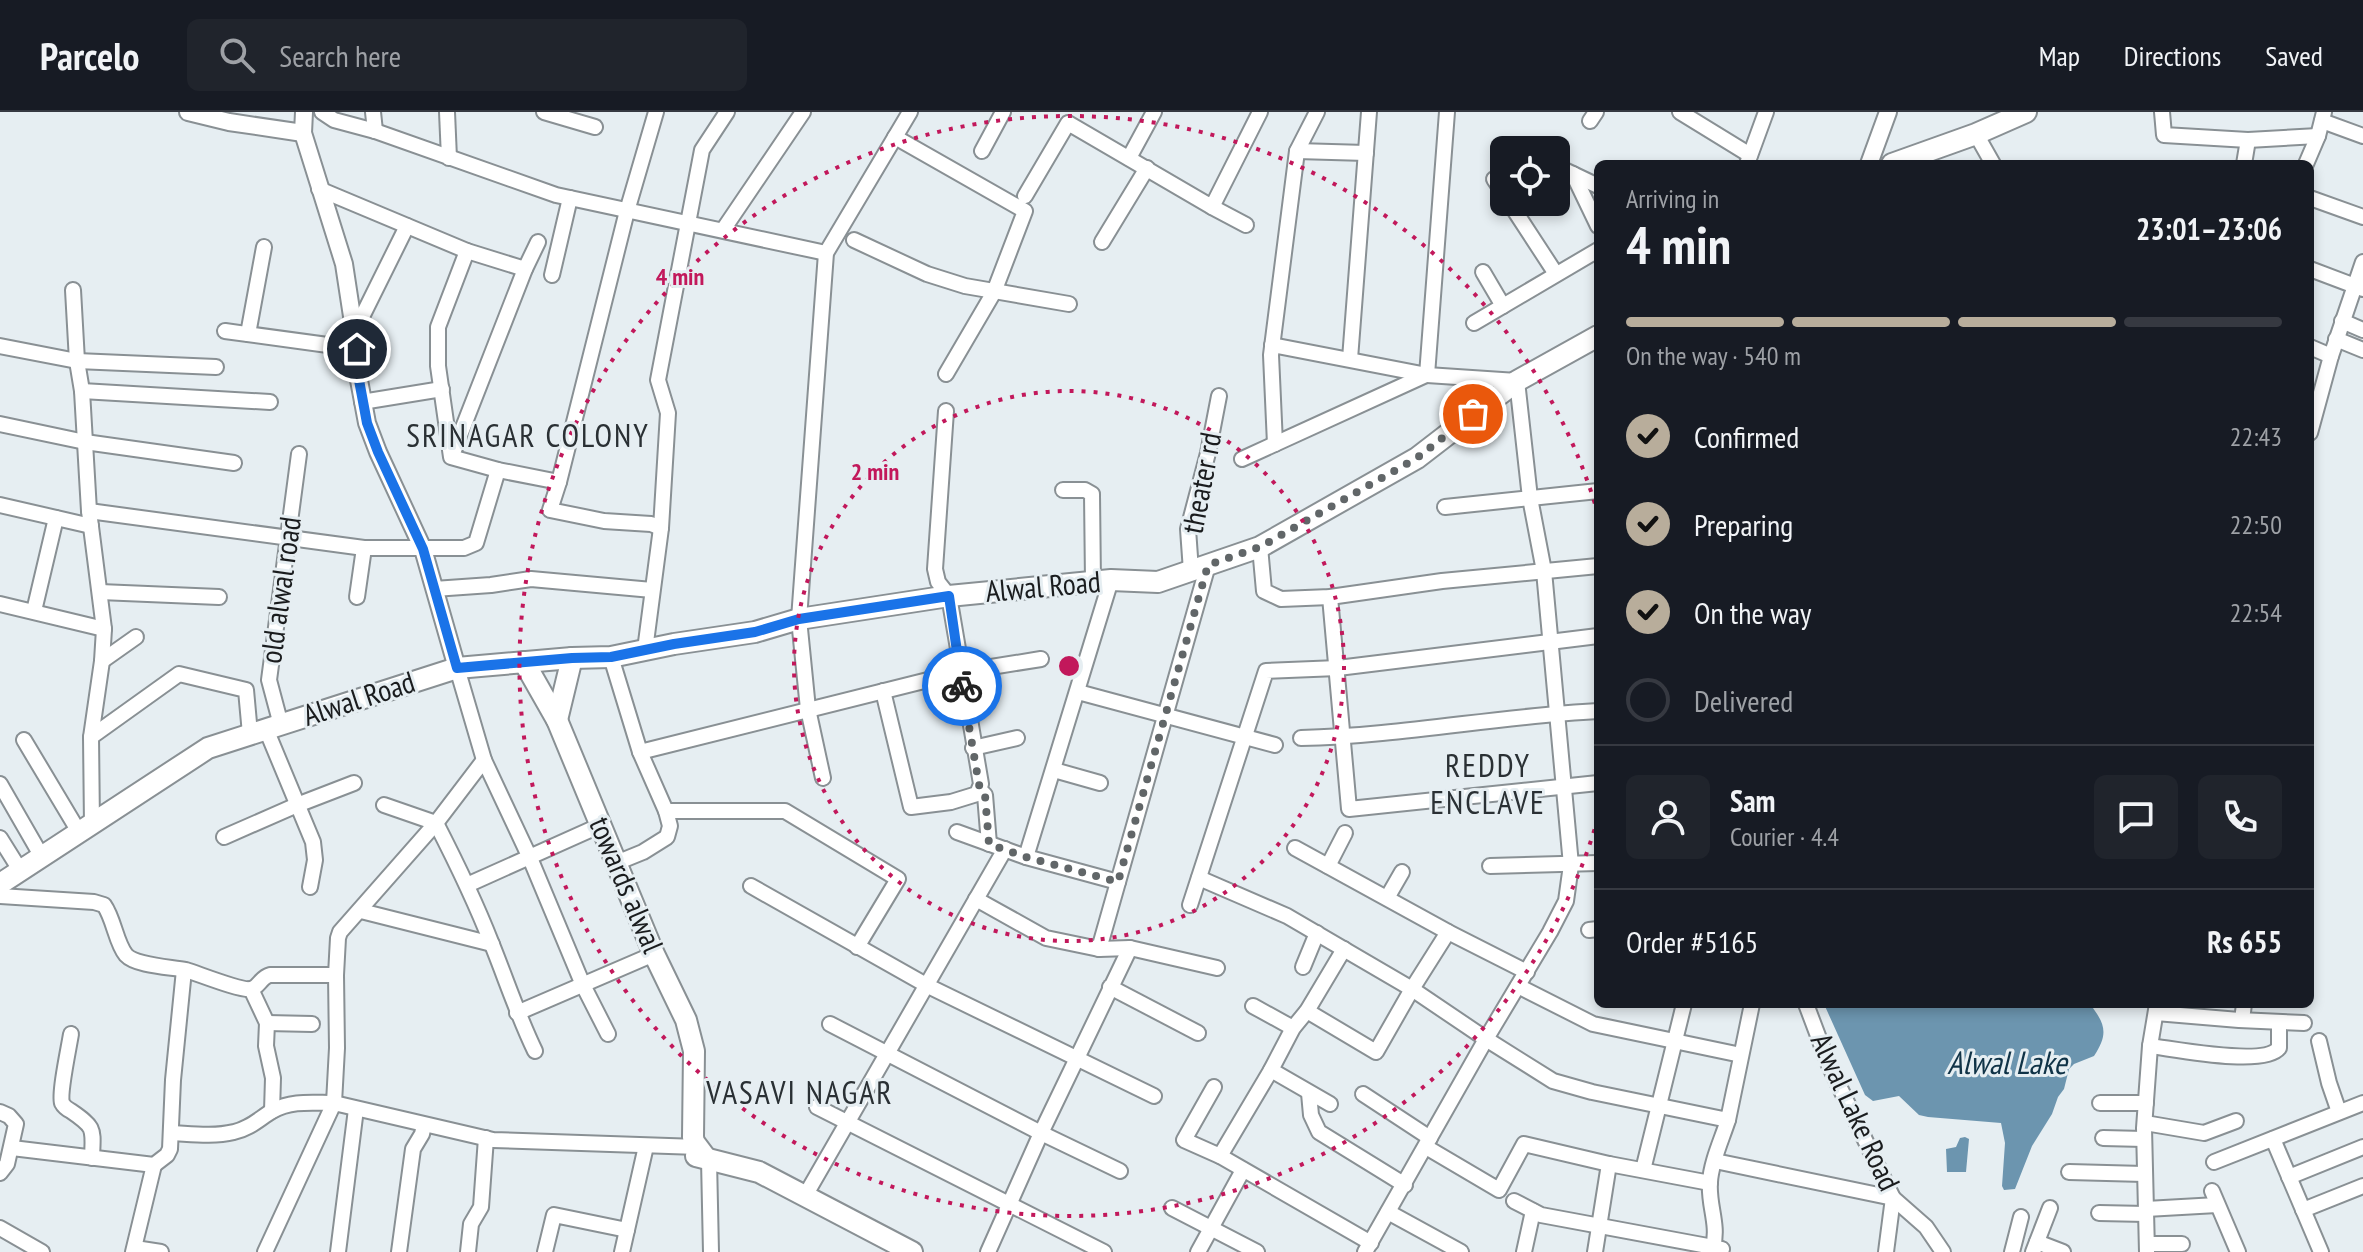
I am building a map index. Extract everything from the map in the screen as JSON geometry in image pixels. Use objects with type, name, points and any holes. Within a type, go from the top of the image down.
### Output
[{"type":"main road","points":[[1903,160],[2026,112]]},
{"type":"main road","name":"Alwal Road","points":[[0,884],[208,748],[457,668],[611,657],[755,632],[799,619],[949,596],[1102,581],[1158,582],[1200,568],[1260,547],[1417,458],[1517,381],[1594,338]]},
{"type":"main road","points":[[557,720],[572,658]]},
{"type":"main road","name":"towards alwal","points":[[524,662],[557,720],[654,954],[686,1020],[693,1043],[696,1080],[693,1137],[700,1153]]},
{"type":"main road","points":[[700,1153],[759,1172],[912,1252]]},
{"type":"street","points":[[188,112],[229,117],[303,133]]},
{"type":"street","points":[[304,112],[303,133],[344,264],[356,364],[367,423],[423,549],[484,760],[530,858],[583,985],[608,1034]]},
{"type":"street","points":[[322,112],[334,120],[375,131],[570,198],[826,253]]},
{"type":"street","points":[[373,112],[375,131]]},
{"type":"street","points":[[447,112],[449,158]]},
{"type":"street","points":[[544,112],[595,127]]},
{"type":"street","points":[[656,112],[627,211],[550,510],[661,528]]},
{"type":"street","points":[[645,650],[661,528],[668,413],[658,380],[702,150],[727,112]]},
{"type":"street","points":[[723,230],[803,112]]},
{"type":"street","points":[[823,778],[808,709],[799,619],[826,253],[910,112]]},
{"type":"street","points":[[982,151],[1003,112]]},
{"type":"street","points":[[1129,158],[1154,112]]},
{"type":"street","points":[[1212,207],[1260,112]]},
{"type":"street","points":[[1275,444],[1272,345],[1297,151],[1317,112]]},
{"type":"street","points":[[1350,359],[1369,112]]},
{"type":"street","points":[[1427,375],[1447,112]]},
{"type":"street","points":[[1680,112],[1749,159],[1766,112]]},
{"type":"street","points":[[1870,160],[1888,112]]},
{"type":"street","points":[[2162,112],[2164,135],[2248,140],[2318,136]]},
{"type":"street","points":[[2308,160],[2323,116],[2363,136]]},
{"type":"street","points":[[1025,196],[1070,117],[1129,158],[1246,225]]},
{"type":"street","points":[[1976,134],[1991,160]]},
{"type":"street","points":[[895,137],[1025,211],[994,292],[946,374]]},
{"type":"street","points":[[2245,160],[2248,140]]},
{"type":"street","points":[[1297,151],[1366,153]]},
{"type":"street","points":[[1102,242],[1147,168]]},
{"type":"street","points":[[1570,173],[1594,184]]},
{"type":"street","points":[[1573,174],[1594,218]]},
{"type":"street","points":[[319,189],[467,251],[525,269]]},
{"type":"street","points":[[552,275],[570,198]]},
{"type":"street","points":[[2314,199],[2363,217]]},
{"type":"street","points":[[1518,216],[1556,274]]},
{"type":"street","points":[[355,342],[407,226]]},
{"type":"street","points":[[854,240],[927,274],[994,292],[1069,304]]},
{"type":"street","points":[[451,457],[538,242]]},
{"type":"street","points":[[248,334],[264,247]]},
{"type":"street","points":[[451,457],[438,366],[438,327],[467,251]]},
{"type":"street","points":[[1474,323],[1594,252]]},
{"type":"street","points":[[2314,418],[2331,356],[2352,325],[2363,262]]},
{"type":"street","points":[[2314,271],[2358,288]]},
{"type":"street","points":[[1483,272],[1503,306]]},
{"type":"street","points":[[73,290],[90,519],[104,629],[91,737],[86,828]]},
{"type":"street","points":[[225,331],[355,342]]},
{"type":"street","points":[[2340,341],[2363,350]]},
{"type":"street","points":[[1214,1087],[1184,1140],[1220,1156],[1368,1248],[1566,901],[1571,865],[1544,571],[1530,498],[1517,381],[1427,375],[1272,345]]},
{"type":"street","points":[[0,346],[77,361],[216,367]]},
{"type":"street","points":[[2314,349],[2331,356]]},
{"type":"street","points":[[1242,459],[1427,375]]},
{"type":"street","points":[[362,402],[442,389]]},
{"type":"street","points":[[82,391],[270,402]]},
{"type":"street","name":"theater rd","points":[[1099,949],[1166,715],[1200,568],[1188,529],[1219,396]]},
{"type":"street","points":[[946,411],[935,569],[938,582],[949,596],[980,790],[985,795],[989,844]]},
{"type":"street","points":[[0,426],[85,442],[234,463]]},
{"type":"street","name":"old alwal road","points":[[266,730],[269,680],[299,454]]},
{"type":"street","points":[[451,457],[559,482]]},
{"type":"street","points":[[0,505],[56,518],[288,538],[364,548],[464,548],[476,543],[498,470]]},
{"type":"street","points":[[1026,857],[1078,692],[1102,581],[1092,494],[1085,490],[1063,490]]},
{"type":"street","points":[[1445,507],[1594,491]]},
{"type":"street","points":[[34,611],[56,518]]},
{"type":"street","points":[[1260,547],[1264,591],[1281,599],[1330,597],[1442,581],[1594,566]]},
{"type":"street","points":[[357,597],[364,548]]},
{"type":"street","points":[[434,589],[531,579],[652,590]]},
{"type":"street","points":[[100,592],[219,597]]},
{"type":"street","points":[[1330,597],[1349,809],[1594,783]]},
{"type":"street","points":[[0,604],[104,629]]},
{"type":"street","points":[[102,661],[136,637]]},
{"type":"street","points":[[1190,905],[1266,671],[1338,668],[1594,637]]},
{"type":"street","points":[[611,657],[640,752],[670,826],[667,837],[643,852],[616,863]]},
{"type":"street","points":[[640,752],[960,672],[1041,659]]},
{"type":"street","points":[[91,737],[179,674],[246,690],[313,842],[315,860],[310,887]]},
{"type":"street","points":[[883,691],[911,807],[969,798],[980,790]]},
{"type":"street","points":[[1078,692],[1275,745]]},
{"type":"street","points":[[1301,738],[1343,737],[1594,711]]},
{"type":"street","points":[[973,748],[1017,738]]},
{"type":"street","points":[[24,740],[86,828]]},
{"type":"street","points":[[265,1252],[334,1103],[336,975],[340,932],[436,823],[484,760]]},
{"type":"street","points":[[1054,770],[1100,783]]},
{"type":"street","points":[[224,837],[354,783]]},
{"type":"street","points":[[0,784],[42,857]]},
{"type":"street","points":[[384,805],[436,823],[467,885],[535,1051]]},
{"type":"street","points":[[666,811],[785,811],[898,879],[857,947]]},
{"type":"street","points":[[467,885],[601,825]]},
{"type":"street","points":[[957,832],[1026,857],[1118,882]]},
{"type":"street","points":[[1328,866],[1345,833]]},
{"type":"street","points":[[0,838],[20,870]]},
{"type":"street","points":[[1295,848],[1527,972]]},
{"type":"street","points":[[805,1196],[1005,849]]},
{"type":"street","points":[[1490,866],[1594,863]]},
{"type":"street","points":[[1387,898],[1402,872]]},
{"type":"street","points":[[1199,878],[1287,916],[1317,933],[1412,989],[1553,1081],[1728,1120]]},
{"type":"street","points":[[751,886],[928,986],[1154,1096]]},
{"type":"street","points":[[0,896],[104,905],[127,956],[138,962],[184,970],[251,989],[270,975],[336,975]]},
{"type":"street","points":[[976,899],[1046,938],[1099,949],[1130,948],[1217,968]]},
{"type":"street","points":[[361,911],[492,944]]},
{"type":"street","points":[[1307,1011],[1376,1052],[1448,932]]},
{"type":"street","points":[[1303,967],[1317,933]]},
{"type":"street","points":[[988,1252],[1130,948]]},
{"type":"street","points":[[1220,1156],[1293,1028],[1307,1011],[1344,949]]},
{"type":"street","points":[[517,1013],[654,954]]},
{"type":"street","points":[[161,1252],[134,1250],[154,1165],[167,1155],[171,1133],[184,970]]},
{"type":"street","points":[[1518,986],[1593,1024],[1741,1055]]},
{"type":"street","points":[[1110,987],[1198,1033]]},
{"type":"street","points":[[251,989],[267,1023],[266,1046],[273,1078],[272,1111]]},
{"type":"street","points":[[1253,1006],[1293,1028]]},
{"type":"street","points":[[1643,1170],[1683,1008]]},
{"type":"street","points":[[1514,1201],[1541,1215],[1717,1249],[1710,1183],[1728,1120],[1751,1008]]},
{"type":"street","name":"Alwal Lake Road","points":[[1808,1008],[1829,1065],[1893,1198],[1926,1227],[1943,1252]]},
{"type":"street","points":[[2182,1244],[2147,1248],[2144,1139],[2150,1046],[2156,1008],[2205,1010],[2242,1020],[2304,1023]]},
{"type":"street","points":[[2242,1020],[2244,1008]]},
{"type":"street","points":[[2150,1046],[2243,1057],[2273,1054],[2279,1048],[2279,1022]]},
{"type":"street","points":[[267,1023],[312,1024]]},
{"type":"street","points":[[830,1024],[1120,1171]]},
{"type":"street","points":[[71,1034],[61,1096],[67,1109],[90,1126],[93,1133],[92,1158]]},
{"type":"street","points":[[2319,1041],[2339,1112]]},
{"type":"street","points":[[1271,1070],[1330,1104]]},
{"type":"street","points":[[1309,1093],[1311,1115],[1319,1132],[1405,1185]]},
{"type":"street","points":[[1363,1094],[1428,1143],[1499,1190],[1524,1144],[1710,1183]]},
{"type":"street","points":[[171,1133],[216,1135],[236,1132],[272,1111],[299,1102],[334,1103],[486,1138],[646,1146],[700,1153],[711,1252]]},
{"type":"street","points":[[2100,1103],[2146,1103]]},
{"type":"street","points":[[2214,1162],[2363,1103]]},
{"type":"street","points":[[817,1107],[1104,1252]]},
{"type":"street","points":[[338,1252],[356,1109]]},
{"type":"street","points":[[0,1112],[16,1124],[7,1164],[0,1173]]},
{"type":"street","points":[[2145,1123],[2204,1133],[2236,1121]]},
{"type":"street","points":[[399,1252],[413,1149],[424,1125]]},
{"type":"street","points":[[468,1252],[471,1224],[481,1207],[486,1138]]},
{"type":"street","points":[[2103,1138],[2144,1139]]},
{"type":"street","points":[[2273,1139],[2321,1252]]},
{"type":"street","points":[[622,1252],[646,1146]]},
{"type":"street","points":[[2289,1177],[2363,1147]]},
{"type":"street","points":[[12,1148],[154,1165]]},
{"type":"street","points":[[1715,1161],[1893,1198],[1886,1252]]},
{"type":"street","points":[[1595,1252],[1609,1164]]},
{"type":"street","points":[[1198,1252],[1243,1170]]},
{"type":"street","points":[[2069,1172],[2144,1174]]},
{"type":"street","points":[[2303,1210],[2363,1186]]},
{"type":"street","points":[[2099,1213],[2146,1212],[2214,1198],[2238,1252]]},
{"type":"street","points":[[1172,1208],[1257,1252]]},
{"type":"street","points":[[2050,1208],[2035,1247],[2063,1252]]},
{"type":"street","points":[[1524,1252],[1533,1211]]},
{"type":"street","points":[[1388,1212],[1461,1252]]},
{"type":"street","points":[[545,1252],[554,1215],[627,1230]]},
{"type":"street","points":[[2012,1252],[2021,1217]]},
{"type":"street","points":[[0,1228],[42,1252]]},
{"type":"water","name":"Alwal Lake","points":[[1826,1008],[2093,1008],[2102,1023],[2102,1041],[2094,1056],[2069,1069],[2064,1089],[2032,1146],[2015,1189],[2004,1190],[2002,1186],[2005,1143],[2001,1123],[1928,1117],[1919,1115],[1899,1096],[1873,1101],[1865,1095]]},
{"type":"water","name":"Alwal Lake","points":[[1960,1138],[1969,1139],[1966,1172],[1947,1172],[1946,1149],[1956,1147]]},
{"type":"way so far","points":[[962,686],[980,790],[985,795],[989,844],[1118,882],[1208,565],[1260,547],[1417,458],[1473,414]]},
{"type":"district","name":"SRINAGAR COLONY","points":[[528,436]]},
{"type":"district","name":"REDDY ENCLAVE","points":[[1488,784]]},
{"type":"district","name":"VASAVI NAGAR","points":[[800,1093]]},
{"type":"route","points":[[357,349],[356,364],[367,423],[423,549],[457,668],[611,657],[755,632],[799,619],[949,596],[962,686]]}]
